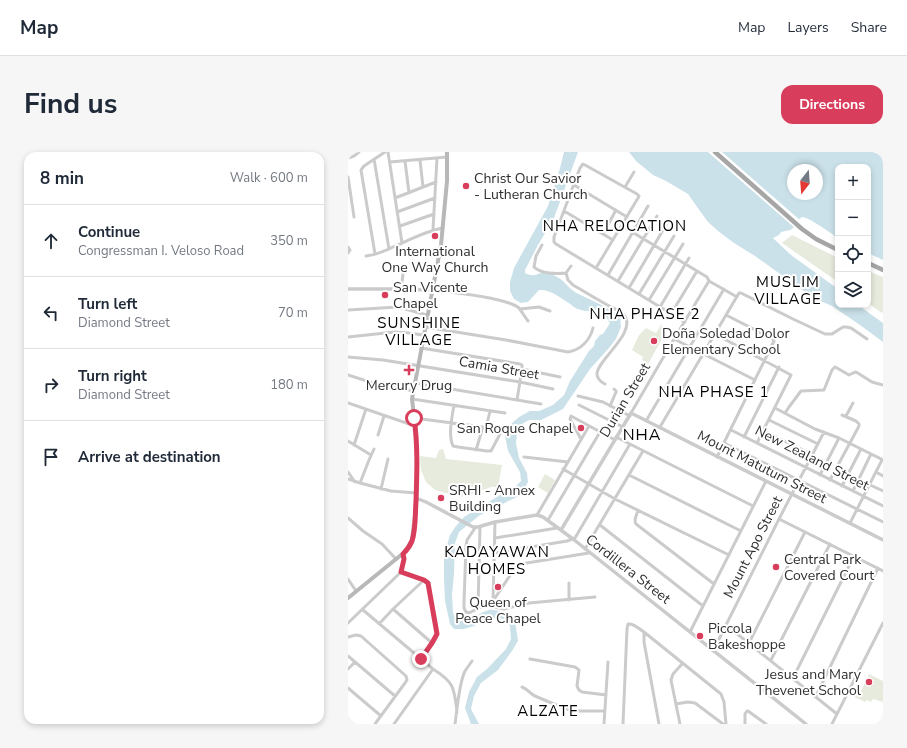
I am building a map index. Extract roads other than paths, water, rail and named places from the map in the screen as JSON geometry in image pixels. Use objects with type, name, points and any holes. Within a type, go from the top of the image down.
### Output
[{"type":"main road","points":[[348,598],[403,554],[412,540],[415,520],[417,449],[412,398],[439,257],[443,228],[447,175],[447,152]]},
{"type":"main road","points":[[715,152],[802,229],[816,239],[835,248]]},
{"type":"main road","points":[[871,264],[883,270]]},
{"type":"street","points":[[348,158],[359,152]]},
{"type":"street","points":[[375,254],[361,170],[364,166],[386,152],[390,162],[402,243]]},
{"type":"street","points":[[390,162],[447,157]]},
{"type":"street","points":[[434,230],[437,158]]},
{"type":"street","points":[[374,159],[389,249]]},
{"type":"street","points":[[420,160],[423,187]]},
{"type":"street","points":[[405,161],[409,193]]},
{"type":"street","points":[[596,268],[639,196],[583,164],[554,237],[554,242],[628,288],[685,322]]},
{"type":"street","points":[[625,187],[634,172]]},
{"type":"street","points":[[348,177],[354,216]]},
{"type":"street","points":[[395,198],[436,182]]},
{"type":"street","points":[[574,185],[627,216]]},
{"type":"street","points":[[397,212],[435,198]]},
{"type":"street","points":[[348,207],[352,206]]},
{"type":"street","points":[[608,275],[648,206]]},
{"type":"street","points":[[603,234],[616,210]]},
{"type":"street","points":[[564,211],[613,240]]},
{"type":"street","points":[[400,226],[434,214]]},
{"type":"street","points":[[618,281],[657,216]]},
{"type":"street","points":[[628,288],[666,225]]},
{"type":"street","points":[[622,226],[707,277],[709,281],[737,297]]},
{"type":"street","points":[[366,256],[389,249],[434,230],[443,228]]},
{"type":"street","points":[[639,294],[674,236]]},
{"type":"street","points":[[649,300],[683,244]]},
{"type":"street","points":[[542,245],[536,256],[534,266],[536,269],[556,274],[566,273],[571,266]]},
{"type":"street","points":[[660,306],[689,258]]},
{"type":"street","points":[[401,289],[404,267]]},
{"type":"street","points":[[671,314],[697,271]]},
{"type":"street","points":[[566,273],[568,280],[573,285],[620,312],[624,315],[627,322],[624,333],[600,367],[597,374],[599,379],[605,384]]},
{"type":"street","name":"Durian Street","points":[[559,529],[623,427],[709,281]]},
{"type":"street","points":[[348,289],[432,290],[497,299],[516,306],[520,309],[528,321]]},
{"type":"street","points":[[646,421],[724,289]]},
{"type":"street","points":[[660,427],[740,293],[825,334],[832,334],[843,327],[846,327],[867,339]]},
{"type":"street","points":[[348,310],[398,307],[427,315]]},
{"type":"street","points":[[520,309],[539,307],[550,311]]},
{"type":"street","points":[[717,456],[774,340],[726,315]]},
{"type":"street","points":[[425,327],[568,352],[574,351],[585,343],[593,328]]},
{"type":"street","points":[[348,337],[395,332],[423,335]]},
{"type":"street","points":[[715,334],[791,374],[757,444]]},
{"type":"street","points":[[674,339],[755,380]]},
{"type":"street","points":[[421,348],[519,363],[522,365],[522,369],[517,400]]},
{"type":"street","name":"Camia Street","points":[[348,357],[418,365],[553,389]]},
{"type":"street","points":[[744,437],[779,367]]},
{"type":"street","points":[[785,413],[801,391],[824,390],[832,370],[835,367],[849,375],[856,372],[872,382],[883,384]]},
{"type":"street","points":[[522,369],[560,377]]},
{"type":"street","points":[[348,376],[367,382],[413,391]]},
{"type":"street","points":[[414,382],[541,404]]},
{"type":"street","points":[[610,406],[616,392],[614,389]]},
{"type":"street","name":"Mount Matutum Street","points":[[578,396],[600,401],[660,427],[883,540]]},
{"type":"street","points":[[412,398],[505,413]]},
{"type":"street","points":[[348,403],[415,426]]},
{"type":"street","points":[[830,480],[850,444],[859,424],[858,422],[844,415],[853,403]]},
{"type":"street","points":[[414,418],[451,423],[499,430],[501,431],[491,451],[453,446],[451,423],[454,405]]},
{"type":"street","points":[[579,405],[623,427]]},
{"type":"street","points":[[775,408],[815,429],[839,438],[883,460],[850,523]]},
{"type":"street","points":[[354,445],[366,409]]},
{"type":"street","points":[[476,450],[490,411]]},
{"type":"street","points":[[378,435],[384,416]]},
{"type":"street","points":[[582,439],[570,419],[571,416],[600,432],[630,444],[753,506]]},
{"type":"street","points":[[769,420],[818,444]]},
{"type":"street","points":[[348,479],[381,489],[416,496],[473,527],[537,515],[589,426]]},
{"type":"street","name":"New Zealand Street","points":[[731,430],[883,506]]},
{"type":"street","points":[[764,431],[813,455]]},
{"type":"street","points":[[548,520],[600,432]]},
{"type":"street","name":"Mount Apo Street","points":[[713,651],[824,432]]},
{"type":"street","points":[[820,475],[839,438]]},
{"type":"street","points":[[348,441],[371,455]]},
{"type":"street","points":[[724,442],[883,522]]},
{"type":"street","points":[[495,553],[573,539],[577,535],[630,444]]},
{"type":"street","points":[[360,483],[374,449]]},
{"type":"street","points":[[842,486],[860,449]]},
{"type":"street","points":[[585,549],[644,451]]},
{"type":"street","points":[[852,491],[871,454]]},
{"type":"street","points":[[524,456],[568,462]]},
{"type":"street","points":[[381,489],[388,459]]},
{"type":"street","name":"Mount Apo Street","points":[[563,469],[615,499],[729,555]]},
{"type":"street","points":[[348,472],[355,482]]},
{"type":"street","points":[[876,472],[883,476]]},
{"type":"street","points":[[629,475],[741,531]]},
{"type":"street","points":[[690,632],[766,481]]},
{"type":"street","points":[[870,485],[883,492]]},
{"type":"street","points":[[638,510],[634,521],[636,524],[714,584]]},
{"type":"street","name":"Cordillera Street","points":[[537,515],[548,520],[573,539],[806,724]]},
{"type":"street","points":[[348,518],[363,531],[382,544],[396,559]]},
{"type":"street","points":[[779,519],[883,571]]},
{"type":"street","points":[[495,522],[493,601],[495,607],[504,609],[529,603],[595,597]]},
{"type":"street","points":[[600,524],[703,606]]},
{"type":"street","points":[[478,608],[480,526]]},
{"type":"street","points":[[473,527],[466,546],[465,611],[468,613],[493,601],[517,565]]},
{"type":"street","points":[[495,538],[559,529]]},
{"type":"street","points":[[749,643],[805,532]]},
{"type":"street","points":[[771,660],[830,544]]},
{"type":"street","points":[[495,568],[589,553]]},
{"type":"street","points":[[348,623],[401,572],[404,559],[403,554]]},
{"type":"street","points":[[793,678],[854,556]]},
{"type":"street","points":[[816,696],[878,568]]},
{"type":"street","points":[[401,572],[424,580],[428,583],[436,636],[421,659]]},
{"type":"street","points":[[348,579],[356,591]]},
{"type":"street","points":[[379,624],[424,580]]},
{"type":"street","points":[[569,582],[569,600]]},
{"type":"street","points":[[393,609],[432,643]]},
{"type":"street","points":[[362,610],[433,669],[444,676],[454,687],[457,712]]},
{"type":"street","points":[[832,724],[883,623]]},
{"type":"street","points":[[623,724],[628,624],[633,624],[644,632],[722,696],[724,702],[724,724]]},
{"type":"street","points":[[726,625],[837,714]]},
{"type":"street","points":[[644,632],[644,642],[659,724]]},
{"type":"street","points":[[348,637],[358,635],[361,636],[407,678],[405,683],[375,724]]},
{"type":"street","points":[[348,656],[395,696]]},
{"type":"street","points":[[530,659],[574,667],[578,670],[577,686],[579,690],[582,692],[606,695]]},
{"type":"street","points":[[455,724],[465,670],[472,661]]},
{"type":"street","points":[[348,669],[356,662]]},
{"type":"street","points":[[604,724],[608,662]]},
{"type":"street","points":[[680,724],[671,677],[682,664]]},
{"type":"street","points":[[394,724],[433,669]]},
{"type":"street","points":[[522,687],[535,696],[566,708],[575,710],[605,711]]},
{"type":"street","points":[[348,688],[381,716]]},
{"type":"street","points":[[676,704],[688,702],[695,703],[724,724]]},
{"type":"street","points":[[745,724],[745,714],[748,711],[766,724]]},
{"type":"street","points":[[348,719],[354,724]]},
{"type":"water","points":[[564,152],[578,152],[554,218],[538,245],[525,270],[525,273],[534,275],[545,273],[557,277],[575,292],[615,312],[620,316],[621,327],[616,339],[590,369],[563,409],[541,420],[529,420],[522,424],[517,434],[516,443],[519,458],[527,473],[528,482],[521,495],[480,515],[459,532],[455,543],[452,594],[453,613],[456,620],[462,621],[471,619],[489,610],[501,612],[513,617],[518,641],[498,670],[481,683],[474,696],[471,709],[479,724],[471,724],[465,708],[469,692],[477,677],[506,649],[511,639],[510,626],[505,620],[497,617],[483,620],[474,626],[464,629],[454,629],[450,624],[445,601],[444,556],[450,535],[464,517],[516,486],[521,481],[520,472],[508,451],[505,436],[511,424],[519,417],[530,411],[539,411],[553,405],[564,395],[570,381],[589,351],[594,346],[595,341],[600,335],[603,334],[610,323],[607,318],[600,313],[577,308],[547,291],[539,290],[528,302],[521,303],[514,299],[510,291],[510,282],[514,268],[548,206]]},
{"type":"water","points":[[629,152],[883,152],[883,260],[871,254],[871,164],[835,164],[835,236],[814,222],[802,217],[792,229],[781,232],[773,238],[791,255],[835,287],[835,308],[862,308],[883,323],[883,342],[832,306],[816,299],[734,243],[708,222],[688,194],[653,175],[636,161]]},
{"type":"place","name":"Christ Our Savior - Lutheran Church","points":[[466,186]]},
{"type":"place","name":"International One Way Church","points":[[435,236]]},
{"type":"place","name":"San Vicente Chapel","points":[[385,295]]},
{"type":"place","name":"Doña Soledad Dolor Elementary School","points":[[654,341]]},
{"type":"place","name":"Mercury Drug","points":[[409,370]]},
{"type":"place","name":"San Roque Chapel","points":[[581,428]]},
{"type":"place","name":"SRHI - Annex Building","points":[[441,498]]},
{"type":"place","name":"Central Park Covered Court","points":[[776,567]]},
{"type":"place","name":"Queen of Peace Chapel","points":[[498,587]]},
{"type":"place","name":"Piccola Bakeshoppe","points":[[700,636]]},
{"type":"place","name":"Jesus and Mary Thevenet School","points":[[869,682]]},
{"type":"district","name":"NHA RELOCATION","points":[[615,226]]},
{"type":"district","name":"MUSLIM VILLAGE","points":[[788,290]]},
{"type":"district","name":"NHA PHASE 2","points":[[645,314]]},
{"type":"district","name":"SUNSHINE VILLAGE","points":[[419,332]]},
{"type":"district","name":"NHA PHASE 1","points":[[714,392]]},
{"type":"district","name":"NHA","points":[[642,435]]},
{"type":"district","name":"KADAYAWAN HOMES","points":[[497,560]]},
{"type":"district","name":"ALZATE","points":[[548,711]]}]
